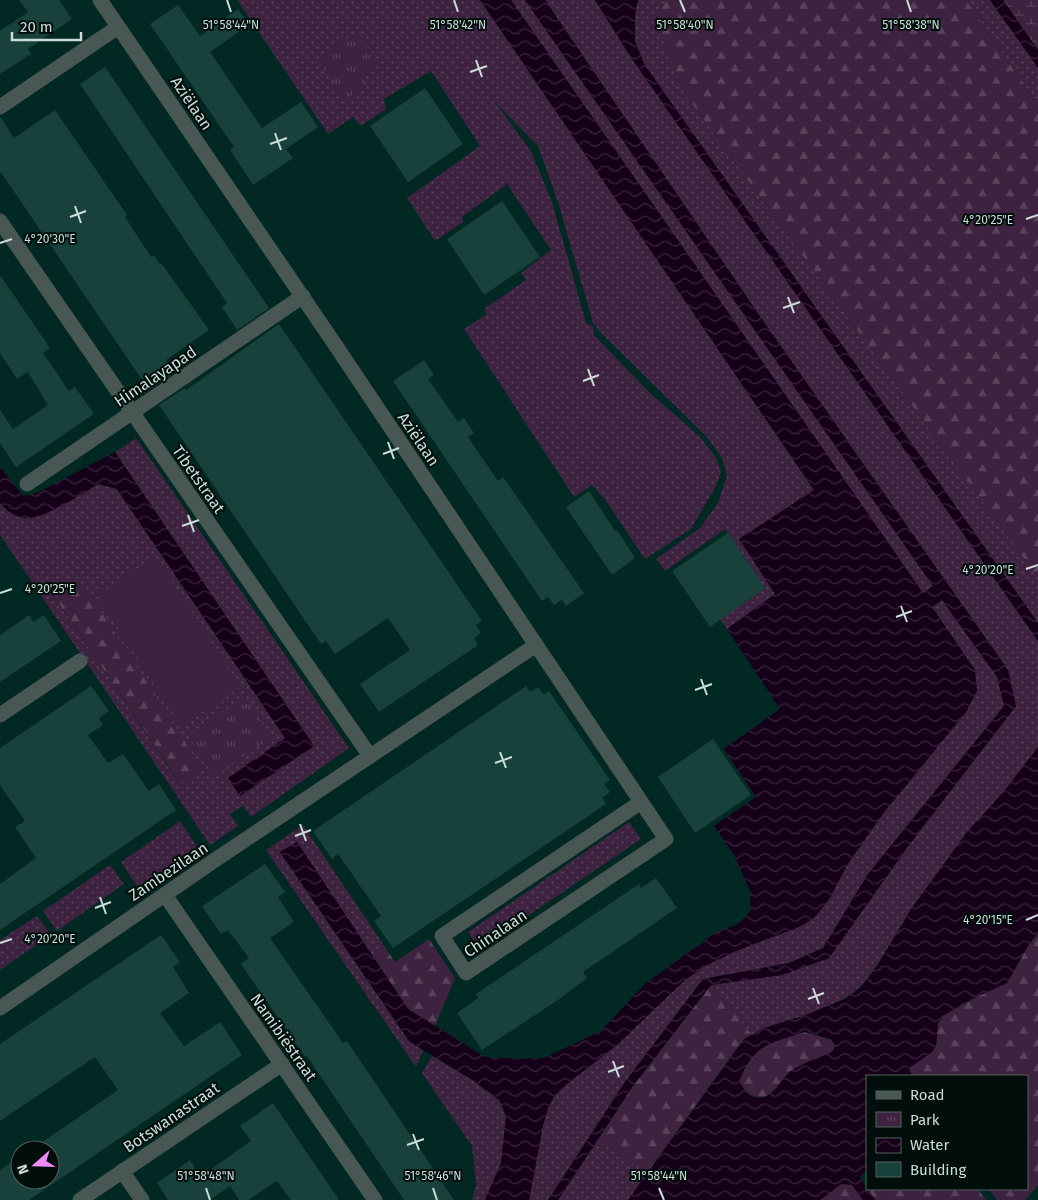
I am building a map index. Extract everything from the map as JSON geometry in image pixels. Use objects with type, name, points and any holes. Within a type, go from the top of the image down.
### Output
[{"type":"street","name":"Aziëlaan","points":[[100,0],[302,296],[536,645]]},
{"type":"street","points":[[0,106],[118,27]]},
{"type":"street","name":"Tibetstraat","points":[[0,221],[370,756]]},
{"type":"street","name":"Himalayapad","points":[[27,484],[302,296]]},
{"type":"street","points":[[370,756],[536,645]]},
{"type":"street","name":"Chinalaan","points":[[536,645],[666,839],[466,973],[442,936],[641,802]]},
{"type":"street","points":[[0,715],[80,661]]},
{"type":"street","name":"Zambezilaan","points":[[0,1008],[370,756]]},
{"type":"street","name":"Namibiëstraat","points":[[165,895],[374,1200]]},
{"type":"street","name":"Botswanastraat","points":[[80,1200],[282,1064]]},
{"type":"street","points":[[122,1171],[142,1200]]},
{"type":"green space","points":[[237,0],[480,0],[814,490],[740,539],[775,594],[727,629],[720,619],[765,588],[725,529],[665,571],[656,559],[700,528],[718,503],[727,476],[722,458],[706,436],[593,323],[558,202],[538,146],[494,101],[531,151],[552,202],[586,323],[594,327],[593,334],[649,392],[701,438],[716,458],[721,472],[716,486],[691,529],[645,559],[606,501],[592,485],[574,497],[464,329],[487,314],[484,309],[526,280],[521,273],[551,250],[507,184],[462,217],[463,222],[435,241],[407,198],[480,146],[431,71],[384,99],[386,109],[361,126],[353,117],[328,134]]},
{"type":"green space","points":[[511,0],[525,0],[933,586],[923,593]]},
{"type":"green space","points":[[545,0],[595,0],[632,59],[1038,641],[1038,747],[890,944],[873,972],[864,982],[856,990],[834,1004],[770,1026],[752,1035],[711,985],[782,975],[829,958],[909,845],[1016,706],[1008,670],[759,315]]},
{"type":"green space","points":[[638,0],[666,0],[656,18],[682,90],[1038,578],[1038,623],[644,64],[635,41],[635,15]]},
{"type":"green space","points":[[666,0],[966,0],[1038,105],[1038,578],[682,90],[656,18]]},
{"type":"green space","points":[[966,0],[990,0],[1038,68],[1038,105]]},
{"type":"green space","points":[[1003,0],[1038,0],[1038,50]]},
{"type":"green space","points":[[356,32],[378,62],[361,75],[367,84],[345,100],[317,60]]},
{"type":"green space","points":[[136,438],[349,748],[251,817],[243,806],[230,814],[238,826],[210,845],[0,535],[0,503],[8,512],[47,513],[98,484],[116,488],[286,739],[228,778],[240,796],[314,746],[115,452]],"holes":[[[73,581],[180,784],[56,599]]]},
{"type":"green space","points":[[156,557],[240,687],[181,726],[97,595]]},
{"type":"green space","points":[[73,581],[86,588],[203,770],[181,784],[56,599],[62,589]]},
{"type":"green space","points":[[942,600],[998,677],[1004,706],[868,874],[823,948],[789,963],[703,979],[625,1082],[548,1200],[529,1200],[543,1125],[548,1108],[555,1095],[617,1045],[684,981],[705,966],[736,951],[799,927],[814,918],[830,898],[847,865],[882,815],[966,712],[975,670],[932,607]]},
{"type":"green space","points":[[246,697],[272,737],[214,776],[188,735]]},
{"type":"green space","points":[[180,821],[201,852],[141,892],[121,862]]},
{"type":"green space","points":[[629,822],[641,839],[479,949],[468,932]]},
{"type":"green space","points":[[303,825],[385,947],[372,955],[297,842],[280,852],[409,1041],[423,1051],[416,1067],[266,850]]},
{"type":"green space","points":[[110,865],[124,884],[57,931],[43,911]]},
{"type":"green space","points":[[37,916],[51,935],[0,970],[0,940]]},
{"type":"green space","points":[[1038,933],[1038,1185],[1025,1200],[997,1200],[990,1190],[1028,1190],[1028,1075],[912,1075],[909,1068],[932,1052],[936,1046],[938,1023],[944,1015],[976,997],[1007,983],[1028,946]]},
{"type":"green space","points":[[429,939],[455,978],[435,1026],[408,1009],[372,955],[385,947],[395,962]]},
{"type":"green space","points":[[711,985],[752,1035],[744,1040],[729,1059],[647,1173],[598,1140],[633,1086]]},
{"type":"green space","points":[[805,1032],[831,1040],[836,1045],[835,1049],[817,1058],[765,1097],[756,1096],[746,1091],[739,1081],[757,1052],[782,1039]]},
{"type":"green space","points":[[432,1056],[474,1081],[500,1101],[506,1117],[501,1163],[485,1200],[472,1200],[476,1185],[472,1146],[422,1073]]},
{"type":"green space","points":[[598,1140],[647,1173],[628,1200],[558,1200]]},
{"type":"green space","points":[[841,1184],[852,1184],[863,1200],[820,1200]]},
{"type":"green space","points":[[869,1190],[979,1190],[986,1200],[875,1200]]},
{"type":"water","points":[[480,0],[511,0],[923,593],[933,586],[525,0],[545,0],[759,315],[1008,670],[1016,706],[909,845],[829,958],[782,975],[711,985],[633,1086],[558,1200],[548,1200],[625,1082],[703,979],[789,963],[823,948],[868,874],[1004,706],[997,677],[942,600],[932,607],[975,670],[977,691],[966,712],[882,815],[847,865],[830,898],[814,918],[799,927],[736,951],[705,966],[684,981],[617,1045],[555,1095],[548,1108],[543,1125],[529,1200],[485,1200],[501,1163],[506,1117],[500,1101],[474,1081],[409,1041],[280,852],[297,842],[408,1009],[485,1057],[544,1058],[601,1031],[645,984],[715,933],[738,924],[751,911],[750,891],[734,855],[714,826],[756,797],[724,749],[780,709],[727,629],[775,594],[739,539],[814,490]]},
{"type":"water","points":[[595,0],[638,0],[635,15],[635,41],[644,64],[1038,623],[1038,641],[632,59]]},
{"type":"water","points":[[990,0],[1003,0],[1038,50],[1038,68]]},
{"type":"water","points":[[115,452],[314,746],[240,796],[228,778],[285,738],[117,489],[98,484],[62,506],[31,518],[16,516],[0,503],[0,467],[23,496],[37,493]]},
{"type":"water","points":[[1038,747],[1038,933],[1028,946],[1007,983],[976,997],[944,1015],[938,1023],[936,1046],[932,1052],[909,1068],[912,1075],[866,1075],[866,1171],[860,1177],[866,1186],[866,1190],[868,1190],[875,1200],[863,1200],[852,1185],[841,1184],[820,1200],[628,1200],[744,1039],[764,1028],[803,1016],[847,998],[860,988],[877,966],[911,909],[967,832],[1005,790]],"holes":[[[805,1032],[831,1039],[835,1045],[830,1053],[791,1071],[776,1089],[767,1096],[755,1097],[750,1095],[739,1081],[757,1052],[782,1039]]]},
{"type":"building","points":[[19,0],[59,0],[72,19],[28,49],[31,54],[0,74],[0,31],[28,12]]},
{"type":"building","points":[[178,5],[200,36],[238,9],[249,25],[210,52],[262,128],[301,102],[318,127],[286,149],[293,158],[253,185],[230,150],[234,147],[150,24]]},
{"type":"building","points":[[105,67],[269,308],[237,330],[222,307],[227,303],[80,84]]},
{"type":"building","points":[[425,88],[463,144],[408,182],[370,126]]},
{"type":"building","points":[[55,110],[127,215],[125,217],[151,257],[154,255],[161,263],[209,330],[166,360],[174,373],[149,390],[0,171],[0,116],[14,138]]},
{"type":"building","points":[[502,201],[540,257],[484,295],[447,239]]},
{"type":"building","points":[[0,275],[50,348],[43,353],[69,391],[75,387],[94,414],[16,467],[0,443],[0,410],[13,429],[48,405],[28,372],[17,379],[0,353]]},
{"type":"building","points":[[279,324],[482,621],[476,625],[481,633],[474,638],[478,645],[379,712],[360,684],[410,650],[388,618],[335,654],[326,641],[321,644],[159,405],[185,388],[186,390]]},
{"type":"building","points":[[424,360],[434,375],[428,379],[458,422],[464,418],[474,433],[468,437],[498,481],[503,477],[584,593],[566,606],[562,600],[554,605],[548,597],[542,601],[393,381]]},
{"type":"building","points":[[589,491],[635,558],[612,575],[566,507]]},
{"type":"building","points":[[728,533],[765,588],[710,627],[672,571]]},
{"type":"building","points":[[29,615],[33,622],[44,615],[61,641],[0,682],[0,635]]},
{"type":"building","points":[[91,686],[109,711],[99,718],[103,725],[88,735],[108,763],[123,754],[149,791],[159,784],[176,810],[0,930],[0,884],[36,858],[15,827],[25,821],[0,785],[0,748]]},
{"type":"building","points":[[526,686],[530,692],[538,687],[544,695],[549,691],[610,780],[604,784],[610,792],[602,798],[606,804],[393,948],[374,921],[381,916],[338,854],[332,859],[313,831]]},
{"type":"building","points":[[713,739],[751,795],[695,833],[658,777]]},
{"type":"building","points":[[265,864],[285,892],[278,897],[294,922],[270,938],[343,1043],[347,1041],[454,1200],[404,1200],[307,1056],[305,1057],[241,964],[249,958],[228,930],[221,934],[202,906]]},
{"type":"building","points":[[656,878],[677,908],[583,972],[587,978],[558,1000],[482,1050],[457,1013],[478,998],[476,994],[639,884],[641,888]]},
{"type":"building","points":[[161,935],[180,962],[173,967],[189,993],[160,1013],[184,1046],[220,1022],[242,1055],[60,1179],[60,1140],[46,1140],[118,1090],[95,1057],[0,1121],[0,1044]]},
{"type":"building","points":[[273,1103],[339,1200],[291,1200],[277,1181],[248,1200],[239,1200],[230,1186],[210,1200],[168,1200],[157,1183],[190,1160],[200,1177],[251,1141],[240,1126]]},
{"type":"building","points":[[10,1164],[10,1190],[44,1190],[29,1200],[0,1200],[0,1170]]}]
